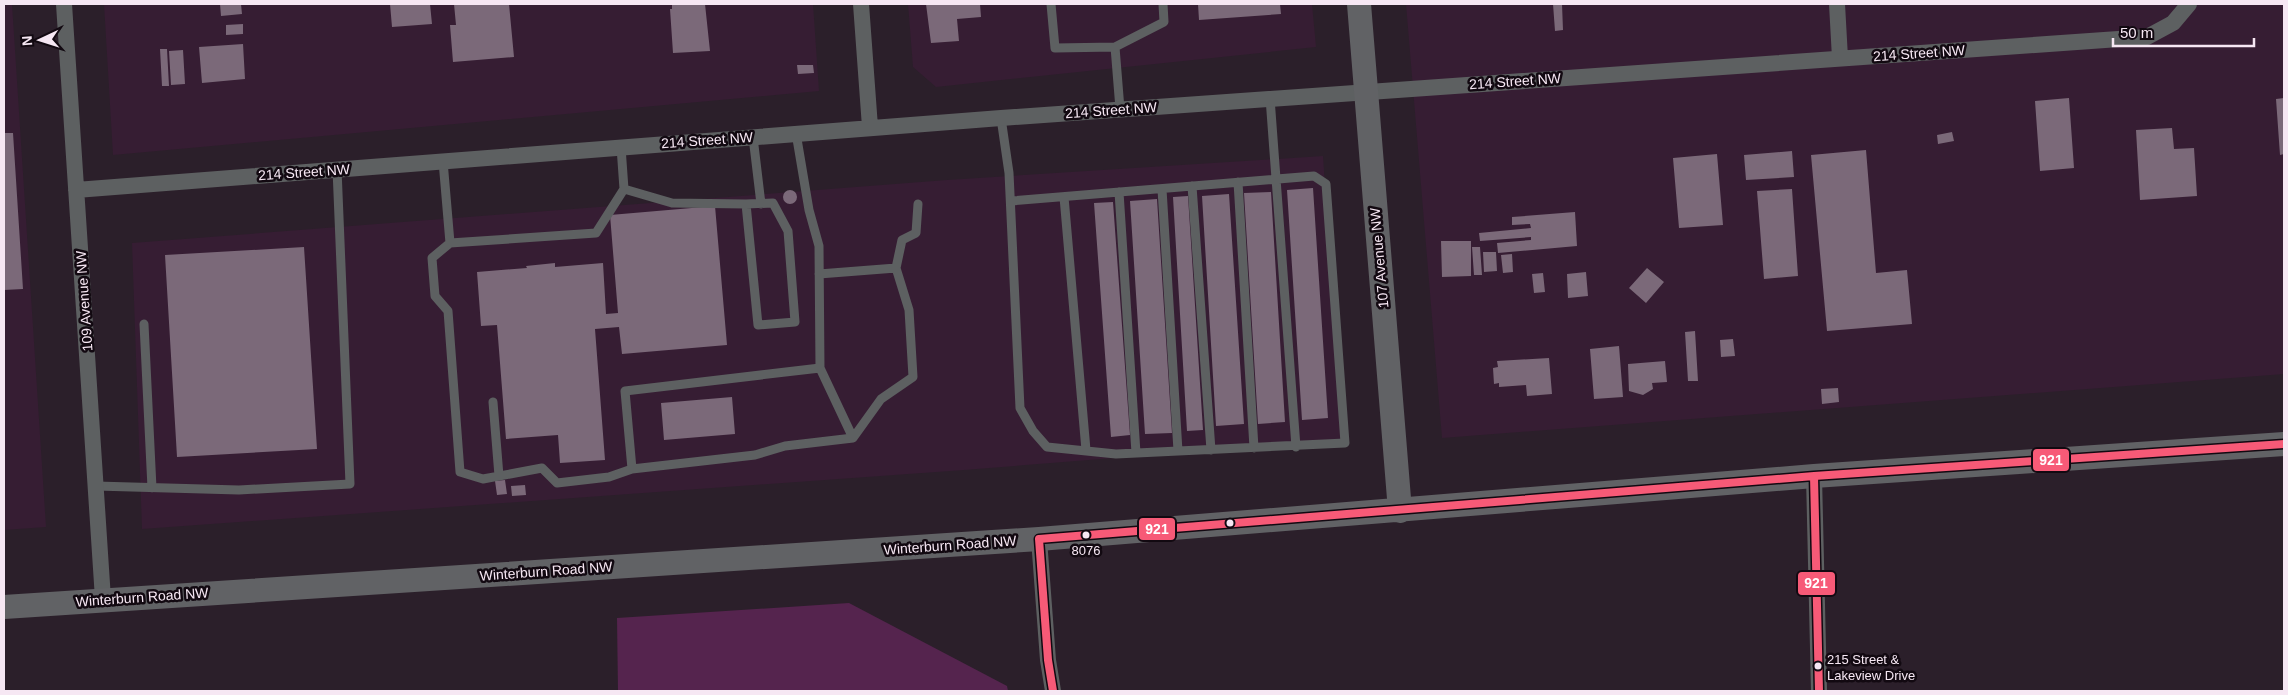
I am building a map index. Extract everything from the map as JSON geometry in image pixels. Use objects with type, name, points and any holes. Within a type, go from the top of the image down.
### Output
[{"type":"main road","name":"107 Avenue NW","points":[[1359,4],[1400,511]]},
{"type":"main road","name":"Winterburn Road NW","points":[[4,606],[1039,539],[1814,476],[2284,444]]},
{"type":"street","name":"109 Avenue NW","points":[[64,4],[103,599]]},
{"type":"street","points":[[861,4],[870,128]]},
{"type":"street","points":[[1837,4],[1840,58]]},
{"type":"street","name":"214 Street NW","points":[[76,190],[1120,109],[2147,37],[2173,23],[2189,4]]},
{"type":"street","points":[[1814,476],[1819,691]]},
{"type":"street","points":[[1039,539],[1048,660],[1053,691]]},
{"type":"lane","points":[[1051,4],[1055,48],[1115,47],[1164,22],[1163,4]]},
{"type":"lane","points":[[1115,47],[1120,109]]},
{"type":"lane","points":[[1270,98],[1278,179],[1296,446]]},
{"type":"lane","points":[[1002,118],[1011,201],[1012,276],[1020,408],[1033,431],[1047,447],[1116,454],[1344,443],[1326,184],[1314,176],[1011,201]]},
{"type":"lane","points":[[796,133],[809,210],[819,246],[820,368],[853,438]]},
{"type":"lane","points":[[753,137],[761,204]]},
{"type":"lane","points":[[621,147],[624,189],[596,233],[450,243],[432,258],[435,296],[448,312],[460,472],[483,479],[542,468],[557,483],[609,477],[632,469],[756,455],[786,446],[853,438],[881,399],[913,377],[908,310],[896,268],[902,240],[916,233],[918,204]]},
{"type":"lane","points":[[443,161],[450,243]]},
{"type":"lane","points":[[96,486],[239,490],[350,484],[337,169]]},
{"type":"lane","points":[[1238,182],[1254,448]]},
{"type":"lane","points":[[1192,186],[1211,450]]},
{"type":"lane","points":[[624,189],[672,203],[773,203],[788,232],[794,322],[758,326],[746,204]]},
{"type":"lane","points":[[1162,189],[1178,451]]},
{"type":"lane","points":[[1119,192],[1136,453]]},
{"type":"lane","points":[[1064,197],[1086,450]]},
{"type":"lane","points":[[819,274],[896,268]]},
{"type":"lane","points":[[144,324],[152,488]]},
{"type":"lane","points":[[632,469],[625,391],[820,368]]},
{"type":"lane","points":[[493,402],[499,476]]},
{"type":"shaded area","points":[[4,4],[12,4],[46,527],[4,530]]},
{"type":"shaded area","points":[[104,4],[813,4],[819,91],[113,155]]},
{"type":"shaded area","points":[[908,4],[1312,4],[1316,47],[936,87],[913,67]]},
{"type":"shaded area","points":[[1406,4],[2284,4],[2284,374],[1442,438]]},
{"type":"shaded area","points":[[1323,156],[1342,440],[964,470],[142,529],[132,243],[947,180]]},
{"type":"shaded area","points":[[849,603],[1007,686],[1008,691],[618,691],[617,618]]},
{"type":"building","points":[[220,4],[241,4],[242,14],[221,16]]},
{"type":"building","points":[[390,4],[430,4],[432,24],[392,27]]},
{"type":"building","points":[[454,4],[509,4],[514,57],[453,62],[450,25],[456,25]]},
{"type":"building","points":[[672,4],[705,4],[710,51],[673,53],[670,9],[672,9]]},
{"type":"building","points":[[926,4],[980,4],[981,17],[957,19],[959,41],[931,43]]},
{"type":"building","points":[[1198,4],[1280,4],[1281,14],[1199,20]]},
{"type":"building","points":[[1553,4],[1562,4],[1563,30],[1555,31]]},
{"type":"building","points":[[243,24],[243,34],[226,35],[226,25]]},
{"type":"building","points":[[243,44],[245,79],[202,83],[199,47]]},
{"type":"building","points":[[160,49],[167,49],[169,86],[162,86]]},
{"type":"building","points":[[183,50],[185,84],[171,85],[169,51]]},
{"type":"building","points":[[797,65],[813,65],[814,73],[798,74]]},
{"type":"building","points":[[2069,98],[2074,168],[2040,171],[2035,101]]},
{"type":"building","points":[[2284,98],[2284,154],[2280,155],[2276,99]]},
{"type":"building","points":[[2172,128],[2174,149],[2194,148],[2197,196],[2140,200],[2136,130]]},
{"type":"building","points":[[1952,132],[1954,141],[1938,144],[1937,135]]},
{"type":"building","points":[[4,133],[13,133],[23,289],[4,290]]},
{"type":"building","points":[[1866,150],[1876,273],[1907,270],[1912,324],[1827,331],[1811,155]]},
{"type":"building","points":[[1792,151],[1794,177],[1746,180],[1744,155]]},
{"type":"building","points":[[1717,154],[1723,225],[1679,228],[1673,158]]},
{"type":"building","points":[[1313,188],[1328,418],[1302,420],[1287,190]]},
{"type":"building","points":[[1792,189],[1798,276],[1764,279],[1757,191]]},
{"type":"building","points":[[790,190],[795,192],[797,197],[795,202],[790,204],[785,202],[783,197],[785,192]]},
{"type":"building","points":[[1271,192],[1285,422],[1258,424],[1244,193]]},
{"type":"building","points":[[1229,194],[1244,424],[1216,426],[1202,196]]},
{"type":"building","points":[[1188,196],[1203,430],[1187,431],[1173,197]]},
{"type":"building","points":[[1157,199],[1172,433],[1145,434],[1130,201]]},
{"type":"building","points":[[1113,202],[1130,435],[1111,437],[1094,203]]},
{"type":"building","points":[[715,206],[727,345],[622,354],[619,327],[595,329],[605,460],[560,463],[558,435],[506,439],[497,325],[481,326],[477,272],[527,268],[526,266],[555,263],[555,267],[603,263],[606,314],[618,313],[610,215]]},
{"type":"building","points":[[1575,212],[1577,246],[1498,253],[1497,243],[1531,240],[1531,237],[1480,241],[1479,233],[1531,228],[1530,224],[1512,225],[1512,217]]},
{"type":"building","points":[[1441,241],[1471,241],[1471,276],[1442,277]]},
{"type":"building","points":[[304,247],[317,449],[177,457],[165,255]]},
{"type":"building","points":[[1472,247],[1480,247],[1482,275],[1474,275]]},
{"type":"building","points":[[1483,252],[1496,252],[1497,271],[1484,272]]},
{"type":"building","points":[[1512,254],[1513,272],[1503,273],[1501,255]]},
{"type":"building","points":[[1647,268],[1664,282],[1646,303],[1629,288]]},
{"type":"building","points":[[1586,272],[1588,296],[1568,298],[1567,274]]},
{"type":"building","points":[[1543,273],[1545,292],[1534,293],[1532,274]]},
{"type":"building","points":[[1695,331],[1698,381],[1688,381],[1685,332]]},
{"type":"building","points":[[1733,339],[1735,356],[1721,357],[1720,340]]},
{"type":"building","points":[[1619,346],[1623,397],[1594,399],[1590,349]]},
{"type":"building","points":[[1549,358],[1552,394],[1527,396],[1526,385],[1499,387],[1499,383],[1494,384],[1493,368],[1498,367],[1497,361]]},
{"type":"building","points":[[1665,361],[1667,382],[1652,383],[1653,389],[1643,395],[1629,391],[1628,364]]},
{"type":"building","points":[[1838,388],[1839,402],[1822,404],[1821,389]]},
{"type":"building","points":[[732,397],[735,434],[664,440],[661,403]]},
{"type":"building","points":[[505,480],[507,494],[497,495],[495,481]]},
{"type":"building","points":[[525,485],[526,495],[512,496],[511,486]]},
{"type":"transit line","name":"921","points":[[1053,691],[1048,660],[1039,539],[1814,476],[2284,444]]},
{"type":"transit line","name":"921","points":[[1814,476],[1819,691]]},
{"type":"place","name":"8076","points":[[1086,535]]},
{"type":"place","name":"215 Street & Lakeview Drive","points":[[1818,666]]}]
